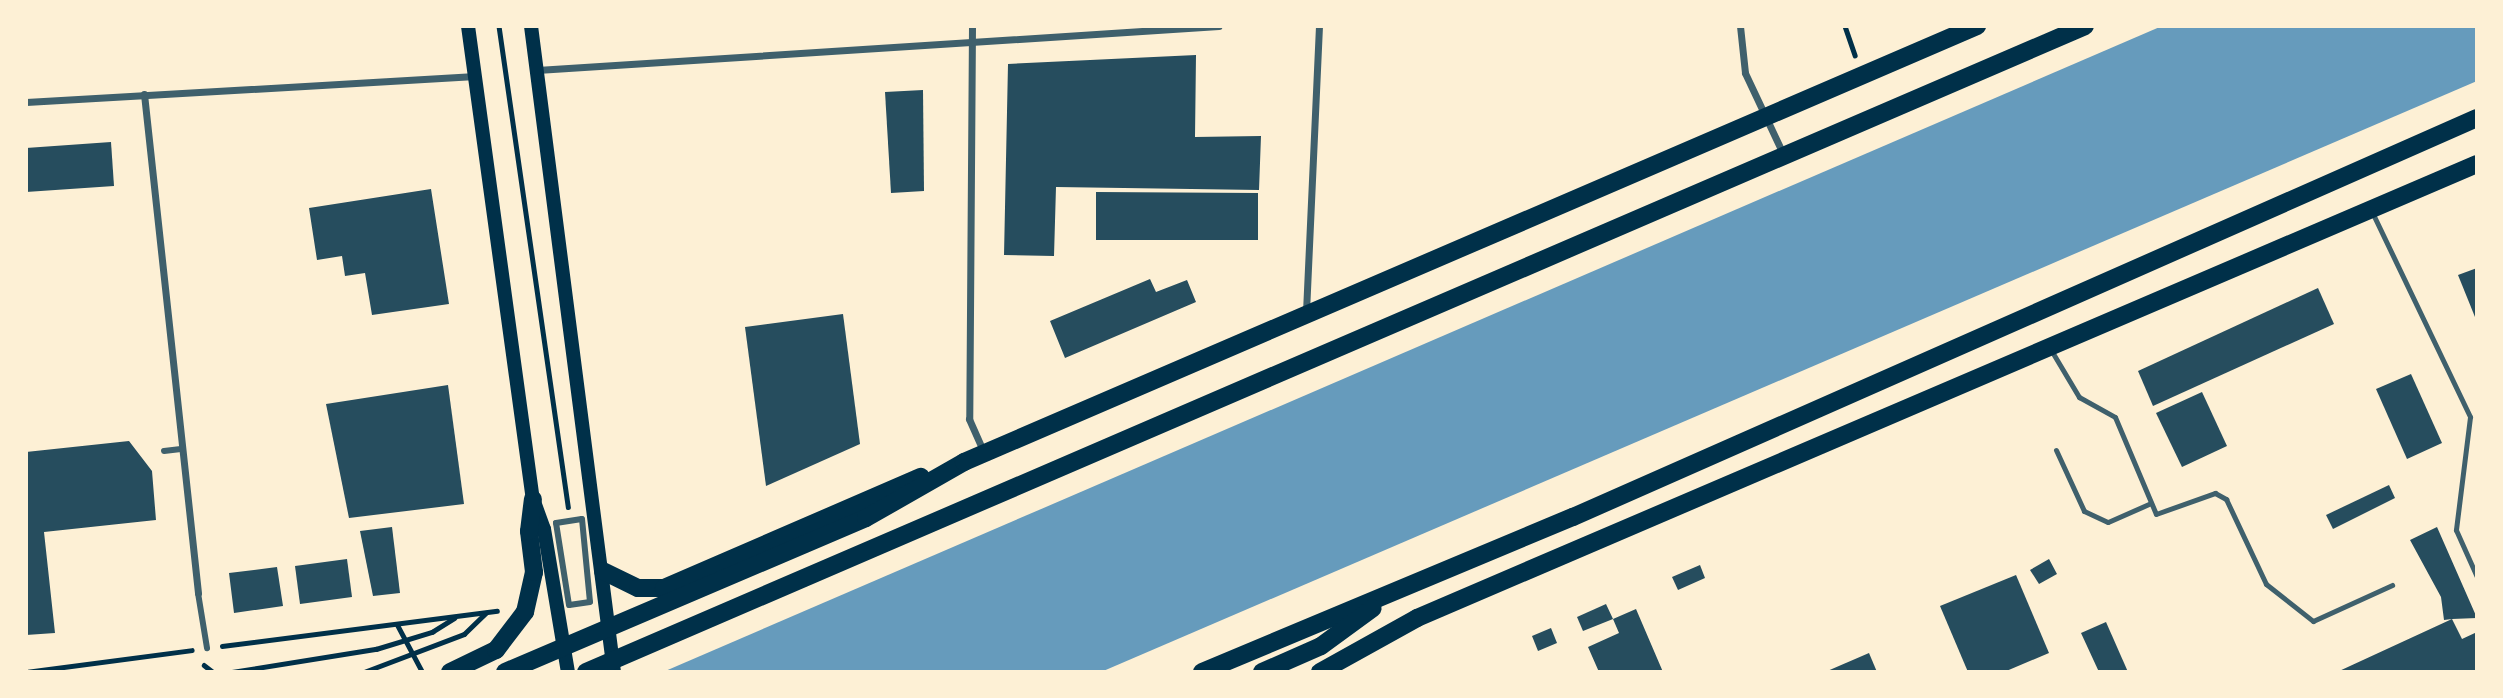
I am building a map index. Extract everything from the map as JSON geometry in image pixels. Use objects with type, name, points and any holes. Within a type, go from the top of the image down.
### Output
[{"type":"main road","points":[[468,26],[533,499],[544,528],[568,672]]},
{"type":"main road","points":[[531,26],[614,672]]},
{"type":"main road","points":[[603,571],[638,587],[664,588],[888,488],[964,462],[1767,119],[1977,26]]},
{"type":"main road","points":[[586,672],[2085,26]]},
{"type":"main road","points":[[1202,672],[1396,591],[2477,118]]},
{"type":"main road","points":[[1320,672],[1417,618],[2477,164]]},
{"type":"main road","points":[[505,672],[866,518],[964,462]]},
{"type":"main road","points":[[450,672],[496,650],[525,611],[534,572],[529,531],[533,499]]},
{"type":"main road","points":[[1262,672],[1321,646],[1396,591]]},
{"type":"street","points":[[972,26],[969,419],[984,453]]},
{"type":"street","points":[[536,71],[1219,26]]},
{"type":"street","points":[[1305,317],[1319,26]]},
{"type":"street","points":[[1740,26],[1745,73],[1785,157]]},
{"type":"street","points":[[26,102],[475,76]]},
{"type":"street","points":[[144,94],[181,449],[207,648]]},
{"type":"street","points":[[164,451],[181,449]]},
{"type":"street","points":[[582,519],[590,602],[569,604],[556,523],[570,521],[582,519]]},
{"type":"lane","points":[[2371,209],[2470,417],[2456,530],[2477,577]]},
{"type":"lane","points":[[2049,347],[2079,397],[2115,417],[2156,514],[2215,493],[2226,499],[2266,584],[2313,621],[2392,585]]},
{"type":"lane","points":[[2056,450],[2084,511],[2108,522],[2151,503]]},
{"type":"path","points":[[499,26],[570,521]]},
{"type":"path","points":[[1845,26],[1856,58]]},
{"type":"path","points":[[26,672],[487,612],[464,634],[364,672]]},
{"type":"path","points":[[232,672],[405,640],[432,632],[458,616]]},
{"type":"path","points":[[397,624],[422,671]]},
{"type":"water","points":[[2162,26],[2477,26],[2477,81],[1101,672],[663,672]]},
{"type":"building","points":[[1196,55],[1195,137],[1261,136],[1259,190],[1056,187],[1054,256],[1004,255],[1008,64]]},
{"type":"building","points":[[923,90],[924,191],[891,193],[885,92]]},
{"type":"building","points":[[111,142],[114,186],[26,192],[26,148]]},
{"type":"building","points":[[431,189],[449,304],[372,315],[365,273],[345,276],[342,256],[317,260],[309,208]]},
{"type":"building","points":[[1096,192],[1258,193],[1258,240],[1096,240]]},
{"type":"building","points":[[2477,268],[2477,322],[2458,275]]},
{"type":"building","points":[[1150,279],[1156,292],[1187,280],[1196,302],[1065,358],[1050,321]]},
{"type":"building","points":[[2318,288],[2334,324],[2153,406],[2138,371]]},
{"type":"building","points":[[843,314],[860,444],[766,486],[745,327]]},
{"type":"building","points":[[2411,374],[2442,443],[2407,459],[2376,389]]},
{"type":"building","points":[[448,385],[464,504],[349,518],[326,404]]},
{"type":"building","points":[[2202,392],[2227,446],[2182,467],[2156,413]]},
{"type":"building","points":[[129,441],[152,471],[156,520],[44,532],[55,633],[26,635],[26,452]]},
{"type":"building","points":[[2389,485],[2395,498],[2333,529],[2326,515]]},
{"type":"building","points":[[392,527],[400,593],[373,596],[360,531]]},
{"type":"building","points":[[2437,527],[2477,618],[2444,620],[2441,597],[2410,540]]},
{"type":"building","points":[[347,559],[352,597],[300,604],[295,566]]},
{"type":"building","points":[[2049,559],[2057,574],[2039,584],[2030,570]]},
{"type":"building","points":[[1700,565],[1705,578],[1678,590],[1672,577]]},
{"type":"building","points":[[277,567],[283,606],[234,613],[229,573]]},
{"type":"building","points":[[2016,575],[2049,653],[2004,672],[1968,672],[1940,606]]},
{"type":"building","points":[[1606,604],[1613,619],[1583,631],[1577,617]]},
{"type":"building","points":[[1636,609],[1663,672],[1599,672],[1588,647],[1619,633],[1613,619]]},
{"type":"building","points":[[2452,619],[2462,639],[2477,632],[2477,672],[2337,672]]},
{"type":"building","points":[[2106,622],[2128,672],[2099,672],[2081,633]]},
{"type":"building","points":[[1551,628],[1557,643],[1538,651],[1532,636]]},
{"type":"building","points":[[1869,653],[1877,672],[1825,672]]}]
